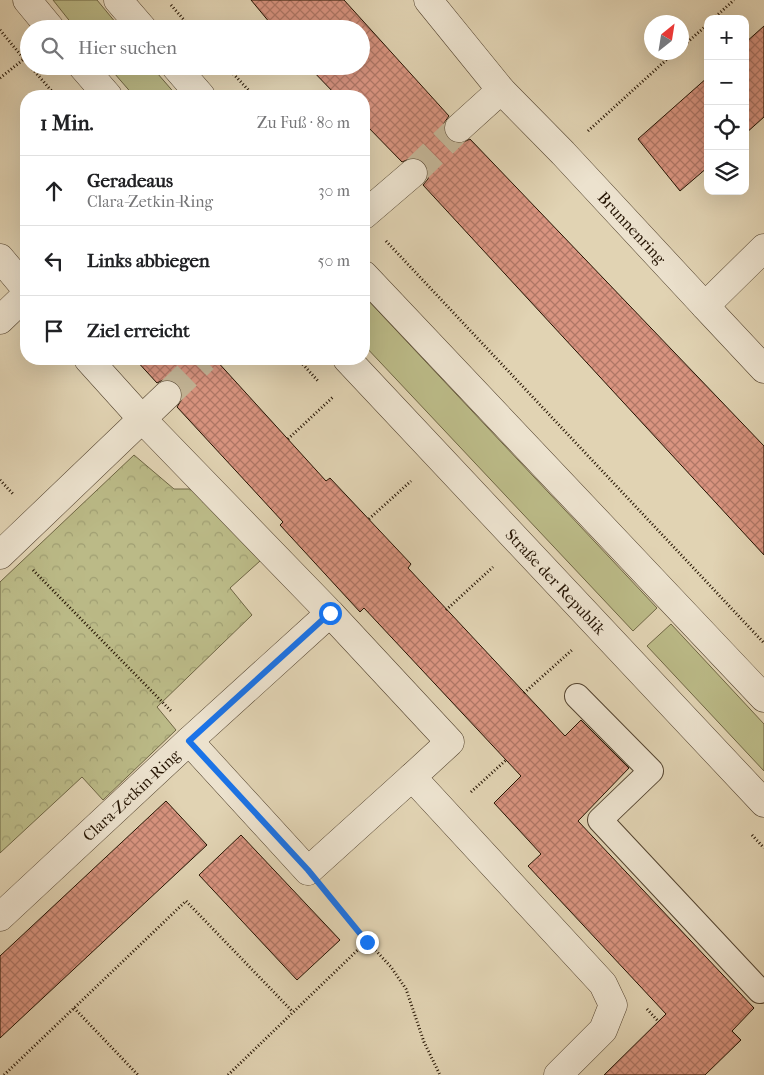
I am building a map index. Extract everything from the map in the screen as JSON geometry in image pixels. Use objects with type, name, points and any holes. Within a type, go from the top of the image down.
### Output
[{"type":"street","points":[[27,0],[44,20]]},
{"type":"street","points":[[118,0],[135,20]]},
{"type":"street","name":"Brunnenring","points":[[428,0],[501,90],[563,153],[764,369]]},
{"type":"street","points":[[90,75],[103,90]]},
{"type":"street","points":[[183,75],[196,90]]},
{"type":"street","points":[[459,128],[501,90]]},
{"type":"street","points":[[370,210],[413,173]]},
{"type":"street","points":[[705,306],[764,248]]},
{"type":"street","points":[[0,258],[20,282]]},
{"type":"street","points":[[370,281],[764,698]]},
{"type":"street","points":[[0,320],[20,301]]},
{"type":"street","points":[[93,365],[142,420],[330,613],[450,742],[308,870],[192,739]]},
{"type":"street","name":"Straße der Republik","points":[[353,365],[764,803]]},
{"type":"street","points":[[5,551],[167,395]]},
{"type":"street","name":"Clara-Zetkin-Ring","points":[[0,917],[330,613]]},
{"type":"street","points":[[577,696],[651,771],[600,820],[760,991]]},
{"type":"street","points":[[412,777],[603,984],[613,1005],[602,1030],[558,1075]]},
{"type":"path","points":[[717,15],[734,0]]},
{"type":"path","points":[[168,2],[184,20]]},
{"type":"path","points":[[689,41],[704,28]]},
{"type":"path","points":[[0,30],[20,54]]},
{"type":"path","points":[[563,153],[667,60]]},
{"type":"path","points":[[0,78],[20,62]]},
{"type":"path","points":[[37,75],[51,90]]},
{"type":"path","points":[[234,75],[248,90]]},
{"type":"path","points":[[384,239],[764,643]]},
{"type":"path","points":[[288,439],[333,397]]},
{"type":"path","points":[[369,519],[410,481]]},
{"type":"path","points":[[5,551],[192,739]]},
{"type":"path","points":[[446,610],[493,567]]},
{"type":"path","points":[[524,693],[576,647]]},
{"type":"path","points":[[446,814],[506,760]]},
{"type":"path","points":[[308,870],[367,942],[391,967],[406,989],[424,1042],[440,1075]]},
{"type":"path","points":[[4,1075],[186,901],[294,1012]]},
{"type":"path","points":[[228,1075],[367,942]]},
{"type":"path","points":[[74,1008],[138,1075]]},
{"type":"green space","points":[[53,0],[97,0],[114,20],[69,20]]},
{"type":"green space","points":[[116,75],[159,75],[172,90],[129,90]]},
{"type":"green space","points":[[370,302],[657,608],[633,631],[370,351]]},
{"type":"green space","points":[[134,455],[174,489],[195,489],[260,561],[230,588],[252,615],[157,707],[176,730],[103,800],[82,777],[0,853],[0,582]]},
{"type":"green space","points":[[671,624],[764,724],[764,771],[647,646]]},
{"type":"building","points":[[251,0],[344,0],[362,20],[268,20]]},
{"type":"building","points":[[764,26],[764,117],[749,130],[749,60],[749,39]]},
{"type":"building","points":[[370,29],[449,116],[444,123],[444,131],[448,139],[455,143],[462,143],[470,139],[764,446],[764,555],[423,185],[428,179],[428,171],[424,162],[418,158],[411,158],[402,162],[370,129],[370,90],[331,90],[317,75],[370,75]]},
{"type":"building","points":[[704,81],[704,170],[680,191],[638,139]]},
{"type":"building","points":[[140,365],[220,365],[326,481],[330,478],[411,564],[408,568],[565,736],[581,720],[629,768],[578,821],[754,1008],[732,1031],[741,1040],[705,1075],[604,1075],[666,1014],[528,866],[541,854],[494,803],[521,776],[364,608],[360,612],[280,525],[283,522],[177,407],[182,399],[182,391],[179,385],[171,380],[163,380],[157,383]]},
{"type":"building","points":[[166,801],[207,845],[0,1038],[0,956]]},
{"type":"building","points":[[241,835],[340,940],[297,980],[199,875]]},
{"type":"tunnel","points":[[413,173],[459,128]]},
{"type":"tunnel","points":[[167,395],[198,365]]},
{"type":"route","points":[[330,613],[189,741],[308,870],[367,942]]}]
